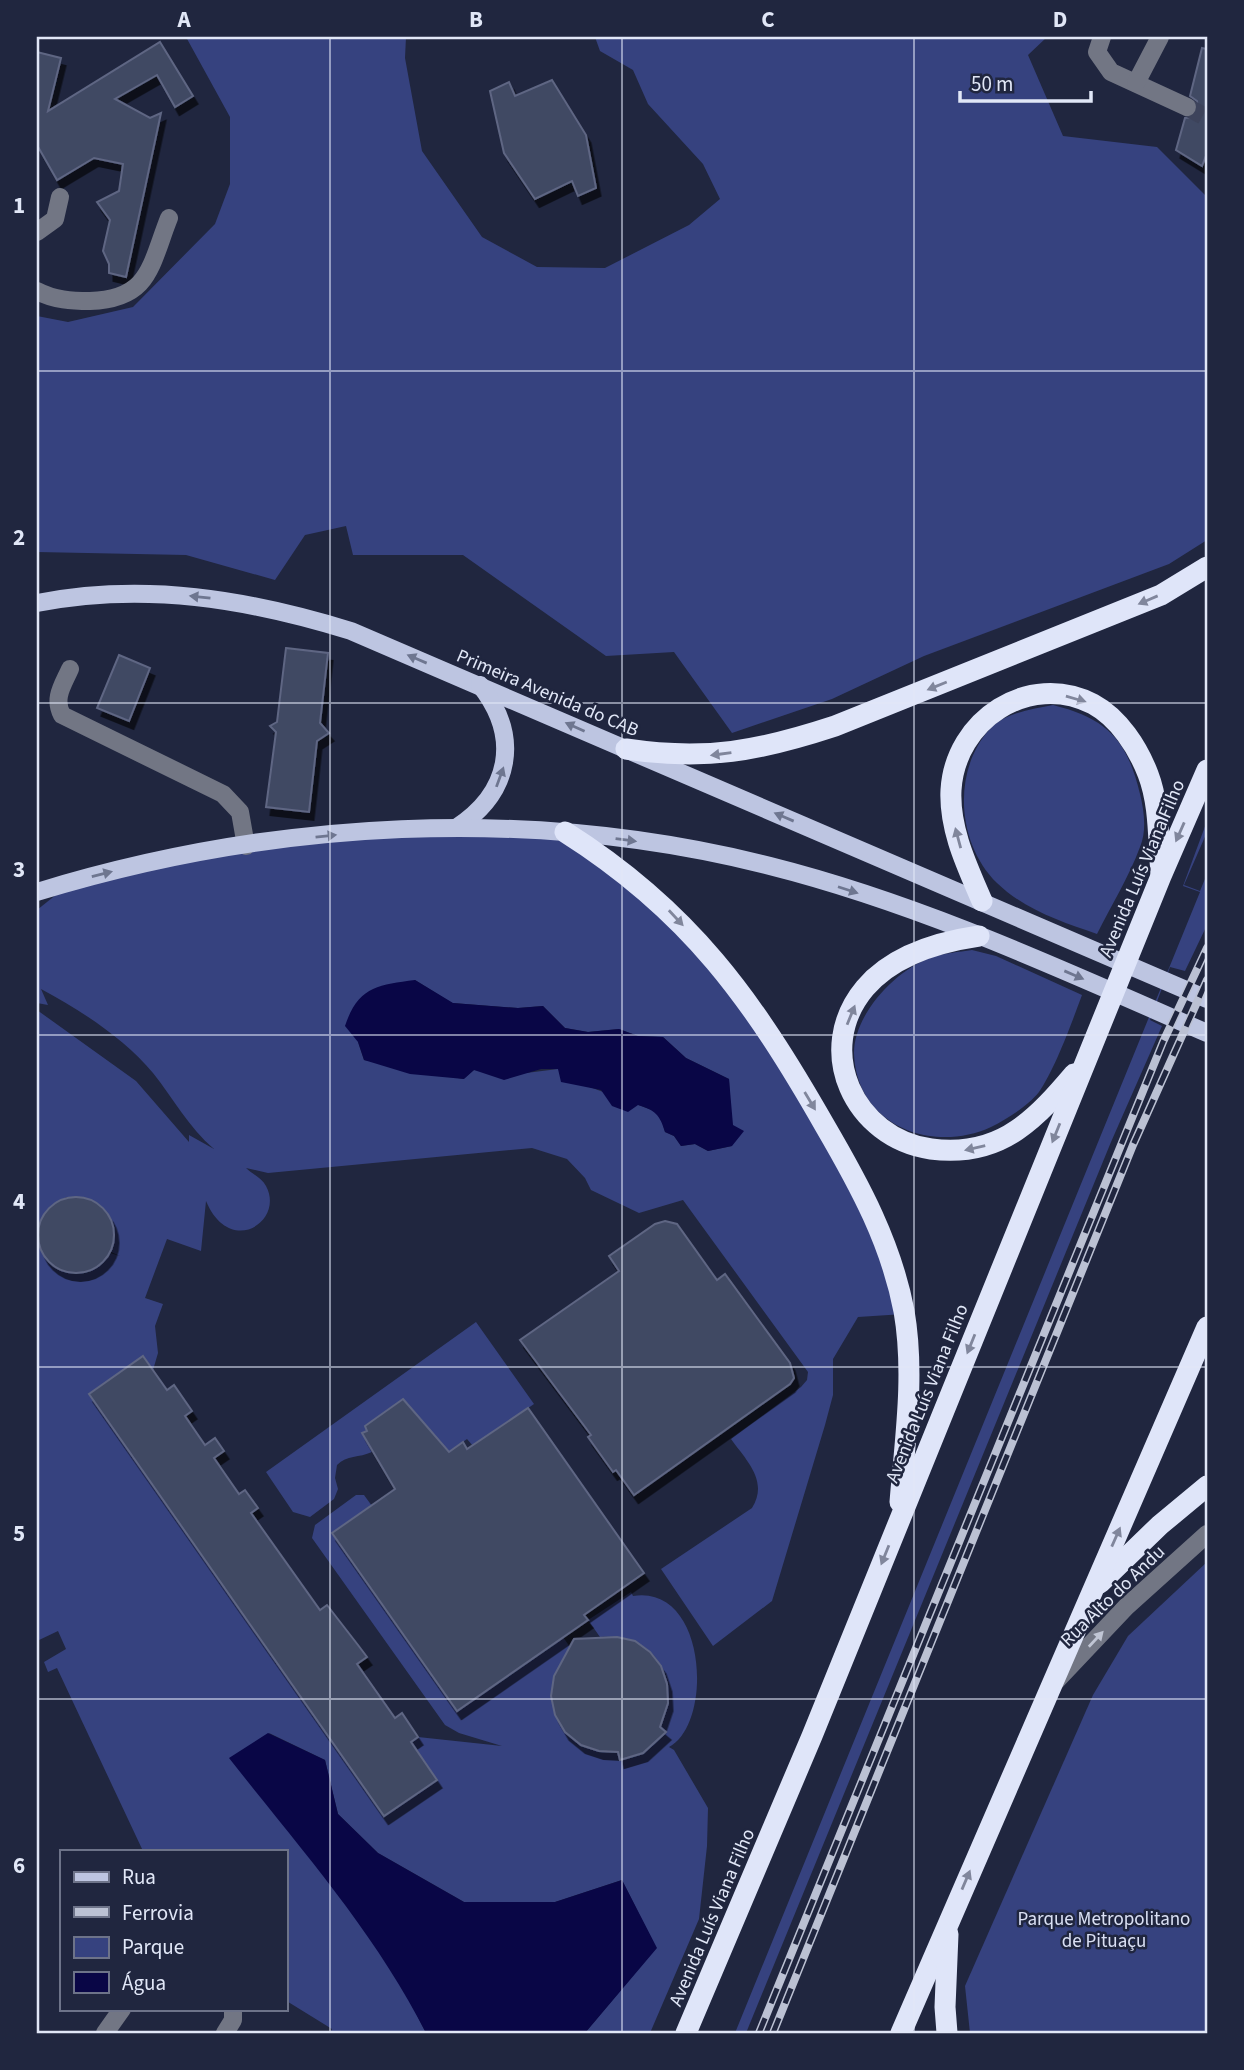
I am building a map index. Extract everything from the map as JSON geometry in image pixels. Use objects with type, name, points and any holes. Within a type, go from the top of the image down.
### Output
[{"type":"highway","points":[[626,749],[673,756],[708,756],[804,736],[1161,595],[1207,567]]},
{"type":"highway","points":[[982,901],[960,845],[951,810],[951,786],[958,760],[971,734],[1004,704],[1027,695],[1074,696],[1102,711],[1125,734],[1153,789],[1161,876]]},
{"type":"highway","name":"Avenida Luís Viana Filho","points":[[686,2033],[812,1736],[1161,876],[1207,770]]},
{"type":"highway","points":[[565,832],[615,863],[644,887],[716,961],[759,1018],[861,1188],[884,1238],[904,1314],[909,1360],[898,1524]]},
{"type":"highway","points":[[979,936],[936,944],[907,956],[864,989],[844,1036],[843,1059],[848,1084],[862,1110],[880,1130],[901,1142],[956,1152],[987,1145],[1016,1130],[1045,1107],[1085,1062]]},
{"type":"highway","points":[[901,2033],[1207,1327]]},
{"type":"highway","points":[[1094,1589],[1160,1525],[1207,1486]]},
{"type":"highway","points":[[947,2033],[944,2007],[949,1920]]},
{"type":"main road","name":"Primeira Avenida do CAB","points":[[37,603],[74,596],[146,592],[208,597],[283,610],[351,631],[1207,999]]},
{"type":"main road","points":[[456,828],[474,816],[488,801],[499,782],[505,762],[506,741],[502,721],[493,702],[480,685]]},
{"type":"main road","points":[[37,892],[138,864],[246,846],[355,833],[456,828],[565,832],[675,846],[770,866],[850,890],[1011,948],[1207,1032]]},
{"type":"lane","points":[[1102,37],[1097,52],[1101,62],[1111,72],[1187,107]]},
{"type":"lane","points":[[1136,83],[1160,37]]},
{"type":"lane","points":[[37,232],[55,219],[60,197]]},
{"type":"lane","points":[[37,291],[72,301],[112,300],[128,295],[144,279],[169,218]]},
{"type":"lane","points":[[71,669],[58,695],[58,706],[62,715],[223,794],[240,813],[246,846]]},
{"type":"lane","name":"Rua Alto do Andu","points":[[1049,1689],[1126,1607],[1207,1534]]},
{"type":"lane","points":[[105,2033],[121,2010]]},
{"type":"lane","points":[[225,2033],[233,2020],[233,2010]]},
{"type":"green space","points":[[186,37],[406,37],[405,58],[422,151],[482,237],[537,267],[605,268],[689,225],[720,199],[703,164],[648,104],[633,70],[600,51],[595,37],[1047,37],[1028,55],[1063,136],[1157,147],[1207,197],[1207,540],[1169,564],[924,656],[832,699],[732,733],[674,652],[606,656],[463,555],[353,555],[346,526],[305,535],[275,580],[186,555],[37,552],[37,316],[68,322],[133,307],[215,224],[230,184],[230,117]]},
{"type":"green space","points":[[1053,705],[1088,717],[1112,734],[1129,759],[1141,800],[1144,820],[1142,841],[1131,869],[1097,934],[1044,914],[1008,892],[984,867],[967,829],[965,787],[969,766],[977,747],[989,730],[1002,719]]},
{"type":"green space","points":[[1207,821],[1207,832],[1184,885],[1200,891],[1207,874],[1207,925],[1185,971],[1170,967],[1150,1020],[1162,1026],[1111,1142],[746,2033],[735,2033],[1200,892],[1183,886]]},
{"type":"green space","points":[[565,832],[669,910],[821,1118],[904,1314],[858,1317],[833,1359],[833,1395],[772,1601],[713,1646],[661,1569],[752,1508],[757,1498],[757,1480],[749,1463],[731,1439],[801,1387],[807,1380],[808,1372],[683,1200],[639,1213],[591,1190],[585,1178],[567,1159],[532,1148],[268,1173],[246,1168],[264,1183],[270,1199],[268,1211],[262,1221],[241,1231],[228,1228],[216,1218],[206,1201],[201,1251],[167,1239],[145,1298],[163,1304],[155,1326],[158,1353],[153,1370],[143,1356],[89,1394],[384,1816],[437,1780],[411,1742],[418,1737],[502,1746],[459,1733],[445,1725],[312,1538],[315,1525],[356,1495],[364,1495],[372,1506],[332,1534],[457,1711],[563,1637],[572,1650],[565,1732],[589,1747],[618,1752],[621,1760],[643,1753],[666,1732],[658,1726],[666,1691],[664,1675],[649,1651],[620,1638],[600,1637],[588,1620],[631,1592],[633,1596],[658,1598],[676,1611],[689,1632],[696,1658],[697,1686],[693,1712],[683,1733],[669,1747],[674,1750],[708,1808],[707,1846],[699,1919],[650,2033],[585,2033],[656,1948],[622,1880],[555,1902],[464,1902],[378,1853],[338,1814],[325,1760],[269,1733],[368,1933],[405,1992],[426,2033],[330,2033],[332,2029],[287,2001],[287,1850],[143,1850],[57,1668],[48,1672],[44,1662],[66,1649],[58,1631],[37,1641],[37,1010],[136,1081],[189,1142],[189,1135],[214,1149],[189,1122],[153,1073],[129,1048],[86,1015],[41,989],[48,1005],[37,1003],[37,910],[72,882],[294,839]],"holes":[[[415,980],[452,1003],[518,1008],[543,1006],[565,1028],[588,1032],[619,1029],[638,1036],[663,1037],[686,1058],[729,1079],[732,1146],[708,1151],[695,1144],[681,1146],[674,1136],[665,1132],[661,1117],[652,1110],[587,1086],[558,1069],[526,1073],[474,1070],[463,1079],[364,1060],[358,1042]],[[67,1197],[98,1205],[106,1212],[113,1229],[111,1252],[120,1256],[110,1253],[93,1269],[76,1273],[60,1269],[47,1258],[40,1243],[39,1227],[48,1210]]]},
{"type":"green space","points":[[972,950],[996,956],[1082,995],[1051,1071],[1039,1092],[1029,1102],[997,1124],[969,1135],[923,1135],[902,1128],[883,1116],[868,1099],[858,1078],[854,1053],[856,1038],[861,1023],[879,995],[904,972],[935,956]]},
{"type":"green space","points":[[476,1322],[534,1404],[473,1446],[467,1439],[449,1452],[403,1400],[363,1433],[372,1452],[337,1465],[335,1478],[338,1489],[334,1499],[310,1517],[293,1512],[266,1472]]},
{"type":"green space","name":"Parque Metropolitano de Pituaçu","points":[[1207,1562],[1207,2033],[970,2033],[965,1986],[1093,1695],[1128,1636]]},
{"type":"water","points":[[415,980],[453,1003],[518,1008],[543,1006],[565,1028],[588,1032],[619,1029],[638,1036],[663,1037],[686,1058],[729,1079],[733,1125],[744,1131],[732,1146],[708,1151],[695,1144],[681,1146],[674,1136],[665,1132],[659,1117],[653,1111],[638,1105],[628,1112],[612,1106],[601,1090],[561,1082],[558,1069],[541,1069],[504,1080],[474,1070],[464,1079],[410,1074],[364,1060],[358,1042],[345,1026],[356,1003],[380,986]]},
{"type":"water","points":[[268,1733],[325,1760],[338,1814],[378,1853],[464,1902],[555,1902],[622,1880],[657,1948],[585,2033],[426,2033],[384,1960],[360,1925],[229,1758]]},
{"type":"building","points":[[160,42],[193,96],[175,107],[157,75],[115,99],[150,118],[161,113],[126,277],[109,273],[109,264],[103,251],[110,220],[97,202],[119,191],[123,164],[94,158],[57,180],[37,145],[37,52],[61,58],[48,111]]},
{"type":"building","points":[[1202,48],[1207,49],[1207,153],[1202,166],[1176,150],[1185,118],[1193,117],[1198,111],[1197,101],[1190,96]]},
{"type":"building","points":[[552,80],[586,135],[596,188],[578,196],[572,181],[535,199],[504,153],[490,91],[509,82],[515,96]]},
{"type":"building","points":[[286,648],[328,653],[320,723],[329,733],[317,741],[309,812],[266,807],[276,732],[270,726],[277,722]]},
{"type":"building","points":[[119,655],[150,668],[129,721],[97,708]]},
{"type":"building","points":[[69,1197],[83,1197],[97,1203],[108,1214],[114,1235],[111,1250],[103,1262],[83,1273],[69,1273],[55,1267],[44,1256],[38,1242],[38,1228],[44,1214],[55,1203]]},
{"type":"building","points":[[665,1221],[677,1224],[717,1280],[725,1274],[790,1363],[794,1378],[790,1384],[634,1495],[616,1470],[613,1472],[588,1437],[591,1435],[520,1340],[619,1271],[609,1256],[655,1224]]},
{"type":"building","points":[[143,1356],[167,1390],[174,1385],[192,1411],[185,1416],[205,1445],[215,1438],[224,1451],[214,1458],[239,1494],[245,1490],[258,1508],[251,1513],[320,1610],[327,1605],[367,1657],[357,1664],[395,1718],[402,1713],[418,1737],[411,1742],[437,1780],[384,1816],[89,1394]]},
{"type":"building","points":[[403,1399],[449,1452],[463,1442],[467,1449],[528,1408],[644,1573],[584,1615],[588,1620],[457,1711],[332,1533],[395,1489],[362,1433],[367,1431],[365,1426]]},
{"type":"building","points":[[617,1637],[635,1641],[650,1652],[661,1666],[667,1684],[668,1703],[660,1727],[666,1732],[643,1753],[620,1760],[618,1752],[599,1751],[581,1745],[565,1732],[555,1715],[551,1696],[554,1676],[574,1639]]},
{"type":"tunnel","points":[[1187,107],[1207,118]]},
{"type":"railway","points":[[759,2033],[1163,1042],[1207,948]]},
{"type":"railway","points":[[773,2033],[1133,1145],[1207,980]]}]
